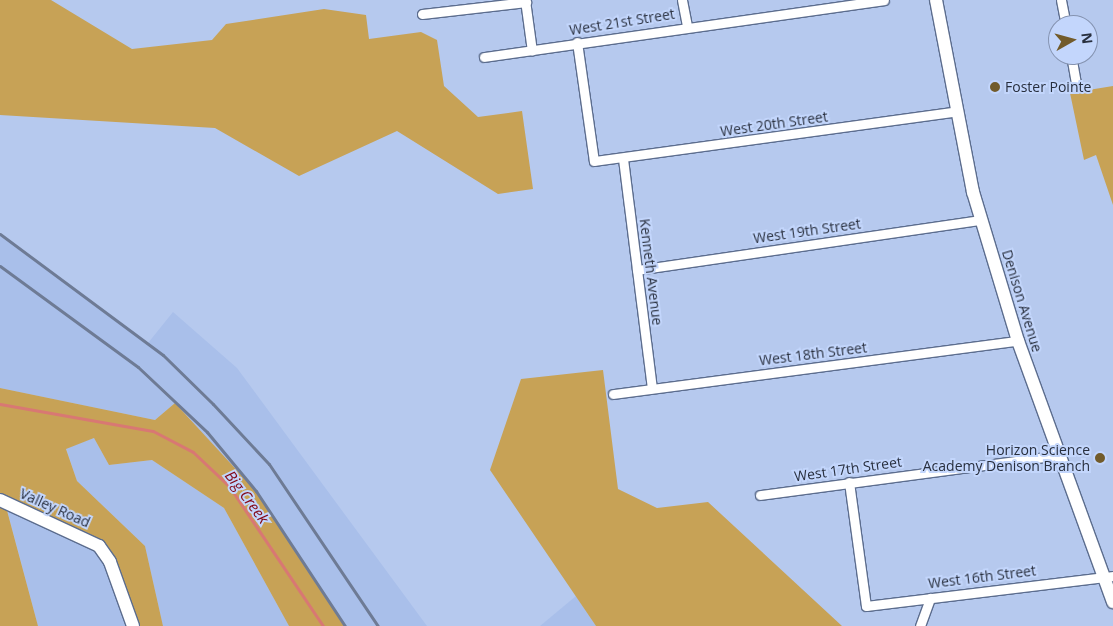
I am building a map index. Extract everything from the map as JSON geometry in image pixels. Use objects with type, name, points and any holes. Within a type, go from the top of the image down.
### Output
[{"type":"main road","name":"Denison Avenue","points":[[936,0],[957,111],[981,220],[1018,341],[1058,455],[1108,576],[1113,602]]},
{"type":"main road","name":"Valley Road","points":[[0,500],[99,546],[110,562],[133,626]]},
{"type":"street","points":[[682,0],[687,26]]},
{"type":"street","points":[[806,0],[808,10]]},
{"type":"street","name":"West 21st Street","points":[[484,57],[532,52],[577,42],[687,26],[884,0]]},
{"type":"street","points":[[1061,0],[1064,15]]},
{"type":"street","points":[[422,14],[526,1],[532,52]]},
{"type":"street","name":"West 20th Street","points":[[577,42],[594,161],[623,159],[957,111]]},
{"type":"street","points":[[1073,65],[1076,84]]},
{"type":"street","name":"Kenneth Avenue","points":[[623,159],[652,388]]},
{"type":"street","name":"West 19th Street","points":[[637,270],[981,220]]},
{"type":"street","name":"West 18th Street","points":[[612,394],[1018,341]]},
{"type":"street","name":"West 17th Street","points":[[760,495],[1058,455]]},
{"type":"street","name":"West 16th Street","points":[[849,482],[866,606],[1108,576]]},
{"type":"street","points":[[920,626],[930,598]]},
{"type":"shaded area","points":[[0,0],[51,0],[132,49],[212,40],[226,24],[324,9],[366,15],[369,39],[421,32],[437,40],[444,86],[478,117],[522,111],[533,189],[498,194],[397,131],[299,176],[215,128],[0,115]]},
{"type":"shaded area","points":[[1113,86],[1113,205],[1096,155],[1084,160],[1070,93]]},
{"type":"shaded area","points":[[0,234],[148,343],[173,312],[237,368],[427,626],[345,626],[256,491],[175,403],[155,420],[0,388]]},
{"type":"shaded area","points":[[603,370],[618,489],[657,508],[708,502],[842,626],[596,626],[490,470],[521,379]]},
{"type":"shaded area","points":[[0,388],[155,420],[175,403],[256,491],[345,626],[289,626],[224,508],[152,460],[109,465],[94,438],[66,449],[77,481],[145,546],[163,626],[133,626],[99,546],[5,503],[38,626],[0,626]]},
{"type":"shaded area","points":[[94,438],[109,465],[152,460],[224,508],[289,626],[163,626],[145,546],[77,481],[66,448]]},
{"type":"shaded area","points":[[5,502],[99,546],[133,626],[38,626]]},
{"type":"shaded area","points":[[576,596],[596,626],[540,626]]},
{"type":"waterway","name":"Big Creek","points":[[0,404],[153,431],[193,452],[229,486],[323,626]]},
{"type":"railway","points":[[0,234],[163,355],[213,404],[269,464],[378,626]]},
{"type":"railway","points":[[0,266],[138,367],[207,432],[256,491],[345,626]]},
{"type":"place","name":"Foster Pointe","points":[[995,87]]},
{"type":"place","name":"Horizon Science Academy Denison Branch","points":[[1100,458]]}]
